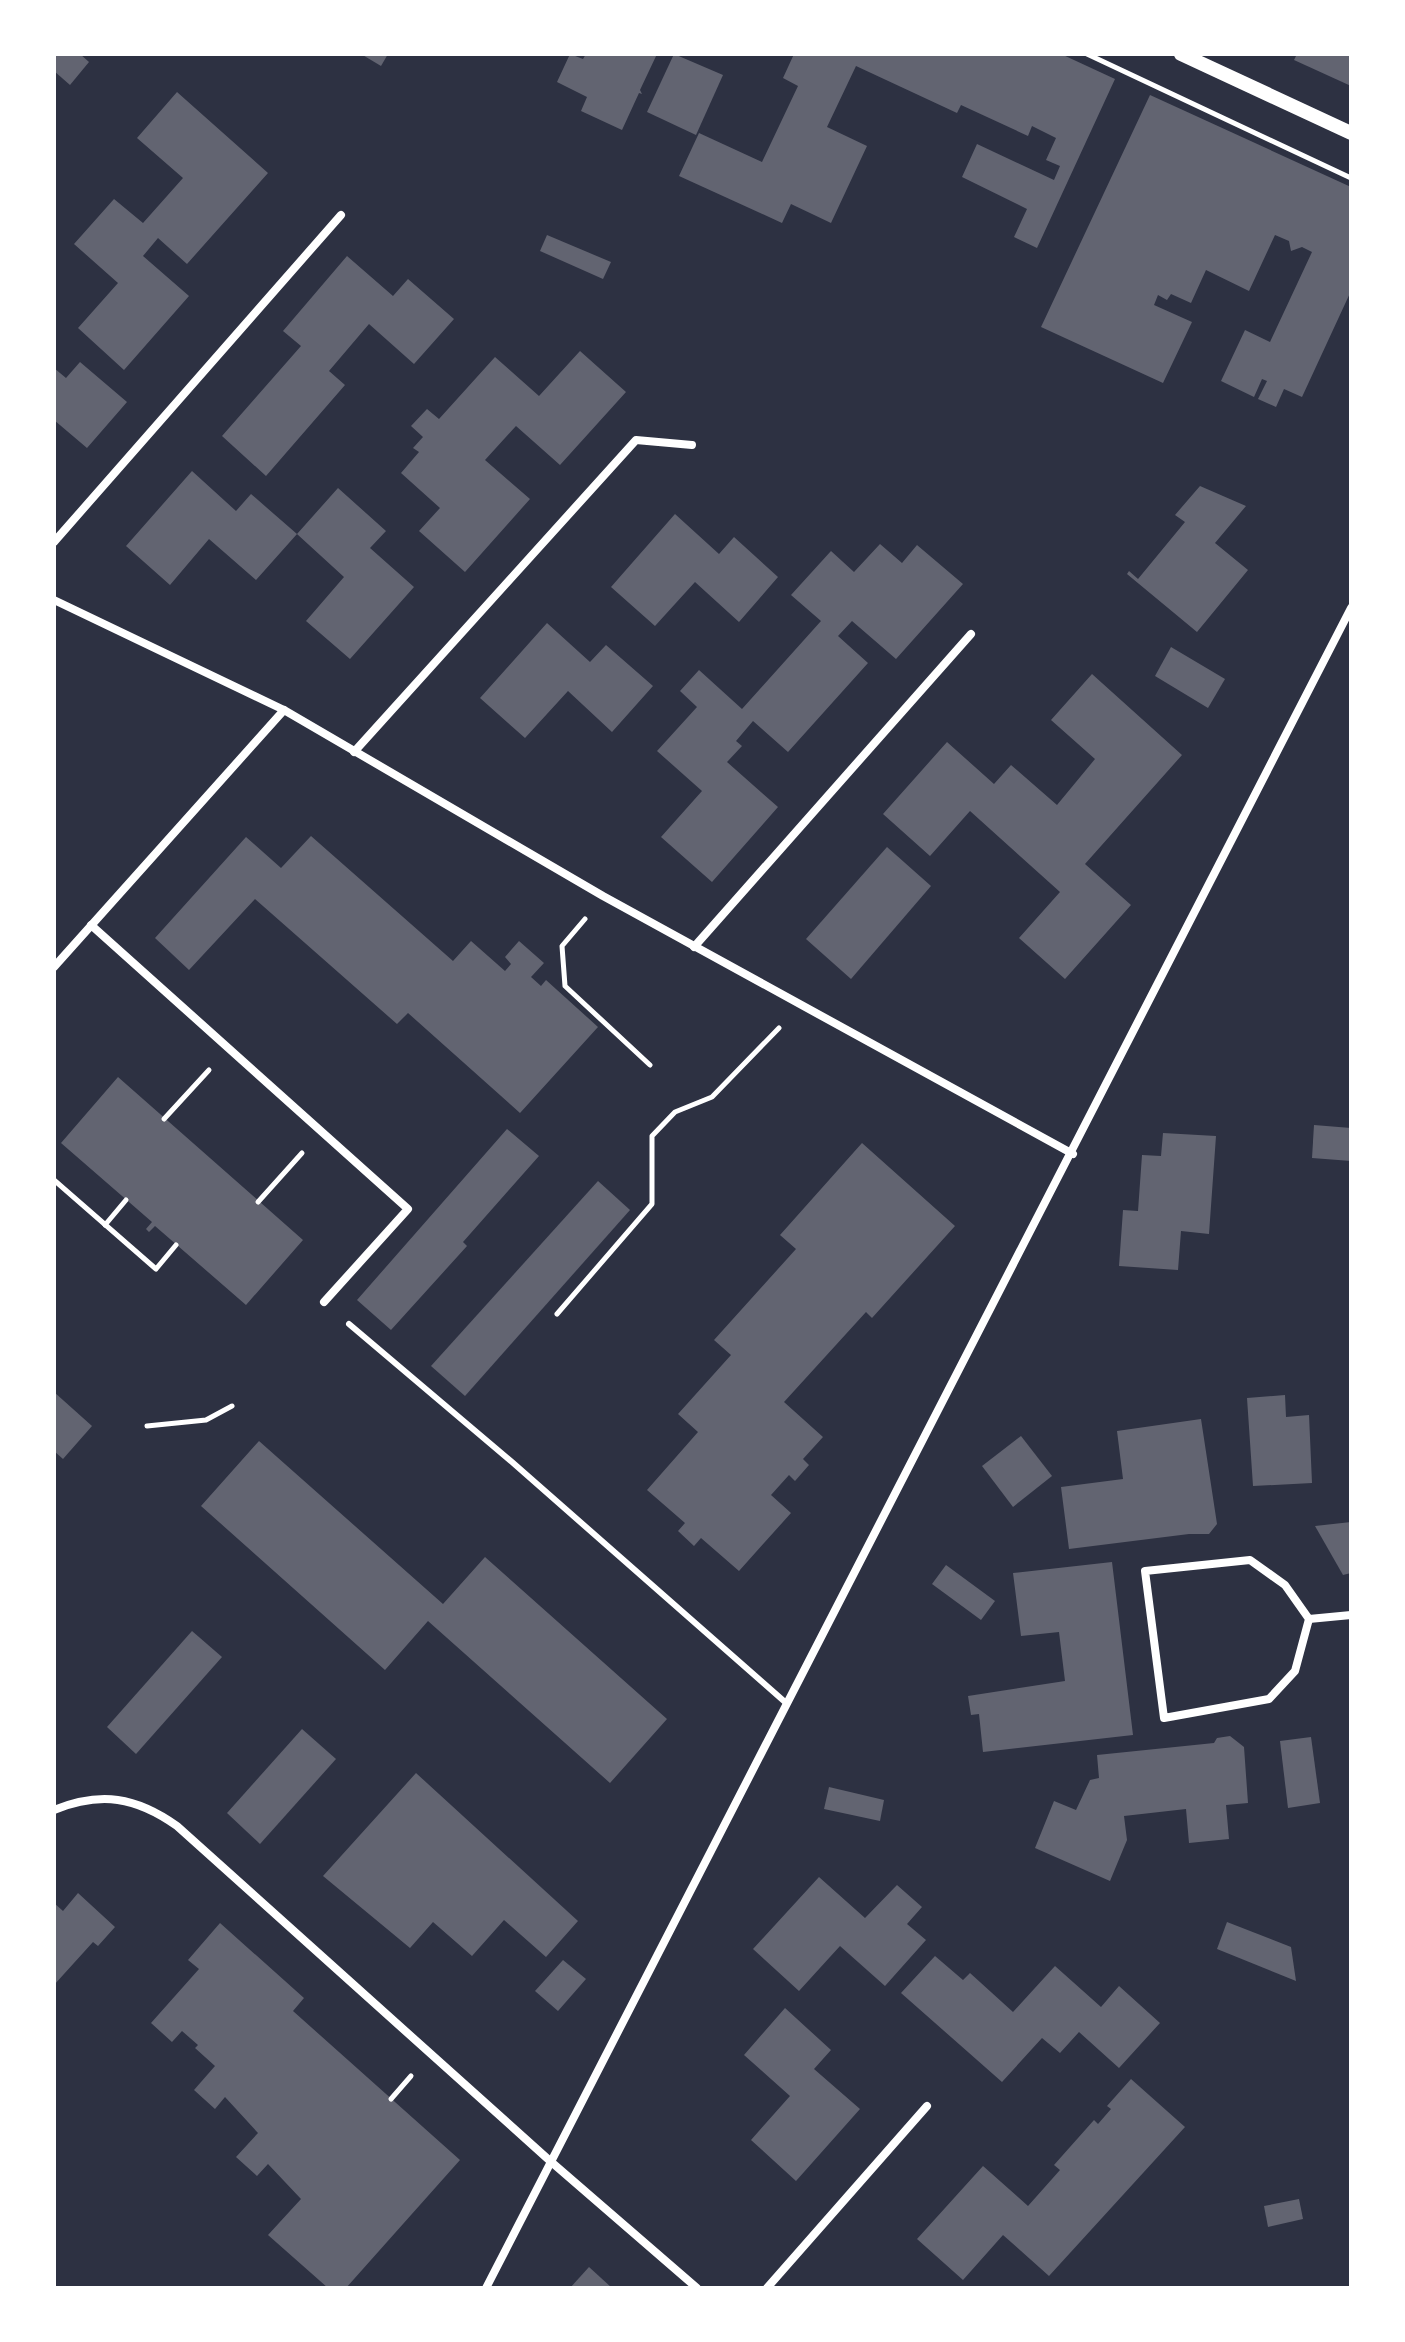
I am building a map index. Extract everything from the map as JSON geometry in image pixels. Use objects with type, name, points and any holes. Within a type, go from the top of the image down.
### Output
[{"type":"street","points":[[1181,54],[1351,133]]},
{"type":"street","points":[[54,542],[341,215]]},
{"type":"street","points":[[354,752],[636,440],[692,445]]},
{"type":"street","points":[[54,600],[284,710],[603,896],[1073,1154]]},
{"type":"street","points":[[486,2288],[785,1702],[1073,1154],[1351,608]]},
{"type":"street","points":[[694,947],[971,634]]},
{"type":"street","points":[[54,967],[284,710]]},
{"type":"street","points":[[91,925],[408,1209],[324,1302]]},
{"type":"street","points":[[1250,1560],[1285,1585],[1309,1619],[1295,1671],[1269,1699],[1164,1718],[1145,1571],[1250,1560]]},
{"type":"street","points":[[1309,1619],[1351,1615]]},
{"type":"street","points":[[54,1810],[78,1800],[105,1796],[133,1801],[177,1826],[549,2160],[697,2288]]},
{"type":"street","points":[[767,2288],[927,2106]]},
{"type":"lane","points":[[349,1324],[512,1462],[785,1702]]},
{"type":"path","points":[[1087,54],[1351,178]]},
{"type":"path","points":[[603,896],[562,946],[565,986],[650,1065]]},
{"type":"path","points":[[557,1314],[652,1204],[652,1136],[675,1112],[712,1097],[800,1005]]},
{"type":"path","points":[[164,1119],[228,1048]]},
{"type":"path","points":[[258,1202],[321,1132]]},
{"type":"path","points":[[54,1180],[156,1269],[176,1245]]},
{"type":"path","points":[[105,1225],[126,1200]]},
{"type":"path","points":[[147,1426],[206,1420],[232,1406]]},
{"type":"building","points":[[54,54],[80,54],[89,62],[70,85],[54,71]]},
{"type":"building","points":[[361,54],[388,54],[381,66]]},
{"type":"building","points":[[570,54],[583,59],[586,54],[657,54],[640,90],[642,94],[639,93],[622,130],[581,111],[587,97],[557,82]]},
{"type":"building","points":[[674,54],[723,75],[696,135],[647,112]]},
{"type":"building","points":[[794,54],[1061,54],[1115,79],[1037,248],[1014,237],[1027,209],[962,177],[977,144],[1054,180],[1060,166],[1046,160],[1056,138],[1032,126],[1028,136],[961,105],[957,113],[856,66],[827,127],[867,146],[831,223],[791,204],[782,223],[679,176],[699,133],[762,162],[798,86],[783,78]]},
{"type":"building","points":[[1297,54],[1351,54],[1351,86],[1294,60]]},
{"type":"building","points":[[177,92],[268,173],[187,264],[158,238],[143,256],[189,296],[124,370],[78,328],[118,283],[74,244],[114,199],[143,223],[183,178],[137,138]]},
{"type":"building","points":[[1150,95],[1351,187],[1351,291],[1302,397],[1284,389],[1276,407],[1258,399],[1267,381],[1262,379],[1254,397],[1221,381],[1245,330],[1270,342],[1312,252],[1302,247],[1291,251],[1289,241],[1275,235],[1249,291],[1206,270],[1191,303],[1171,294],[1167,300],[1158,295],[1154,305],[1192,322],[1163,383],[1041,327]]},
{"type":"building","points":[[547,235],[611,262],[603,279],[540,251]]},
{"type":"building","points":[[347,256],[393,296],[408,279],[454,319],[414,364],[369,324],[329,371],[345,385],[266,476],[222,436],[301,346],[283,331]]},
{"type":"building","points":[[580,351],[626,392],[560,465],[516,426],[485,460],[530,499],[465,572],[419,531],[440,508],[401,473],[419,452],[413,448],[423,437],[411,426],[427,409],[439,419],[495,357],[539,396]]},
{"type":"building","points":[[80,362],[127,402],[87,448],[54,420],[54,368],[66,378]]},
{"type":"building","points":[[192,471],[236,511],[251,494],[297,534],[256,580],[209,539],[170,585],[126,546]]},
{"type":"building","points":[[1200,486],[1246,506],[1215,543],[1248,570],[1197,632],[1127,574],[1129,571],[1138,579],[1185,522],[1175,515]]},
{"type":"building","points":[[338,488],[386,531],[370,548],[414,587],[350,659],[306,621],[344,577],[297,534]]},
{"type":"building","points":[[675,514],[719,554],[734,537],[778,577],[739,622],[695,582],[655,626],[611,587]]},
{"type":"building","points":[[880,544],[902,563],[917,545],[963,584],[896,659],[852,621],[838,636],[868,663],[788,752],[753,721],[736,741],[742,746],[727,762],[778,807],[712,882],[661,837],[702,791],[657,751],[697,707],[680,691],[699,670],[742,709],[821,621],[791,595],[831,551],[854,572]]},
{"type":"building","points":[[547,623],[590,662],[606,645],[653,686],[612,732],[568,691],[525,738],[480,698]]},
{"type":"building","points":[[1171,647],[1225,679],[1208,708],[1155,676]]},
{"type":"building","points":[[1092,674],[1182,755],[1085,864],[1131,905],[1065,979],[1019,938],[1060,892],[970,811],[930,856],[883,814],[947,742],[994,784],[1011,765],[1057,805],[1095,759],[1051,720]]},
{"type":"building","points":[[311,836],[453,961],[471,941],[505,971],[511,964],[505,957],[519,941],[544,963],[531,977],[541,986],[546,980],[598,1027],[520,1113],[408,1013],[397,1024],[255,899],[189,970],[155,938],[246,837],[281,868]]},
{"type":"building","points":[[887,847],[931,886],[851,979],[806,939]]},
{"type":"building","points":[[118,1077],[303,1240],[246,1305],[155,1226],[149,1232],[146,1229],[152,1222],[61,1143]]},
{"type":"building","points":[[1314,1125],[1351,1128],[1351,1161],[1312,1158]]},
{"type":"building","points":[[507,1129],[539,1156],[463,1242],[467,1246],[391,1330],[357,1300]]},
{"type":"building","points":[[1163,1133],[1216,1136],[1209,1234],[1181,1231],[1178,1270],[1119,1266],[1123,1210],[1138,1211],[1142,1155],[1161,1156]]},
{"type":"building","points":[[862,1143],[955,1226],[872,1318],[866,1312],[784,1402],[823,1437],[803,1459],[809,1465],[795,1481],[789,1475],[771,1495],[791,1513],[739,1571],[701,1538],[694,1546],[678,1531],[685,1523],[647,1490],[698,1432],[678,1414],[731,1355],[714,1340],[796,1249],[780,1235]]},
{"type":"building","points":[[598,1181],[630,1210],[465,1396],[431,1366]]},
{"type":"building","points":[[54,1392],[92,1426],[63,1459],[54,1451]]},
{"type":"building","points":[[1285,1395],[1286,1417],[1309,1415],[1312,1483],[1253,1486],[1247,1398]]},
{"type":"building","points":[[1201,1419],[1217,1524],[1209,1534],[1069,1549],[1061,1487],[1123,1479],[1117,1431]]},
{"type":"building","points":[[1021,1436],[1052,1476],[1013,1507],[982,1466]]},
{"type":"building","points":[[259,1441],[443,1604],[485,1557],[667,1719],[610,1783],[428,1621],[385,1670],[201,1506]]},
{"type":"building","points":[[1351,1522],[1351,1573],[1343,1575],[1315,1526]]},
{"type":"building","points":[[1112,1562],[1133,1735],[983,1752],[979,1714],[971,1715],[968,1696],[1065,1681],[1059,1632],[1021,1636],[1013,1573]]},
{"type":"building","points":[[946,1565],[995,1601],[981,1620],[932,1584]]},
{"type":"building","points":[[192,1631],[222,1657],[136,1754],[107,1727]]},
{"type":"building","points":[[302,1729],[336,1759],[260,1844],[227,1813]]},
{"type":"building","points":[[1230,1736],[1244,1747],[1248,1803],[1226,1805],[1229,1839],[1189,1843],[1186,1809],[1124,1816],[1127,1840],[1110,1881],[1035,1848],[1054,1801],[1076,1810],[1090,1780],[1099,1778],[1097,1755],[1214,1743],[1217,1738]]},
{"type":"building","points":[[1311,1737],[1320,1803],[1288,1808],[1280,1741]]},
{"type":"building","points":[[416,1773],[578,1921],[546,1957],[504,1920],[472,1956],[433,1922],[410,1948],[323,1876]]},
{"type":"building","points":[[829,1787],[884,1800],[880,1821],[824,1809]]},
{"type":"building","points":[[819,1877],[865,1918],[897,1885],[922,1907],[907,1924],[926,1940],[885,1986],[840,1946],[799,1991],[753,1949]]},
{"type":"building","points":[[78,1893],[115,1927],[98,1946],[93,1942],[54,1985],[54,1903],[63,1911]]},
{"type":"building","points":[[1227,1922],[1291,1947],[1296,1981],[1217,1949]]},
{"type":"building","points":[[220,1923],[304,1998],[293,2011],[460,2160],[346,2288],[328,2288],[268,2235],[301,2199],[268,2164],[257,2176],[236,2157],[258,2133],[225,2097],[215,2109],[194,2090],[215,2066],[195,2048],[198,2045],[182,2031],[172,2042],[151,2023],[199,1969],[188,1960]]},
{"type":"building","points":[[935,1956],[963,1980],[970,1973],[1013,2012],[1055,1966],[1101,2007],[1119,1986],[1160,2023],[1119,2068],[1079,2032],[1060,2053],[1042,2038],[1002,2082],[901,1993]]},
{"type":"building","points":[[563,1960],[586,1979],[558,2011],[535,1991]]},
{"type":"building","points":[[785,2008],[831,2050],[814,2069],[860,2109],[796,2181],[751,2140],[790,2096],[744,2055]]},
{"type":"building","points":[[1131,2079],[1185,2127],[1049,2276],[1003,2235],[963,2280],[917,2239],[983,2166],[1028,2206],[1060,2170],[1054,2165],[1094,2120],[1098,2124],[1111,2109],[1107,2106]]},
{"type":"building","points":[[1299,2199],[1303,2219],[1268,2227],[1264,2206]]},
{"type":"building","points":[[589,2267],[612,2288],[570,2288]]}]
